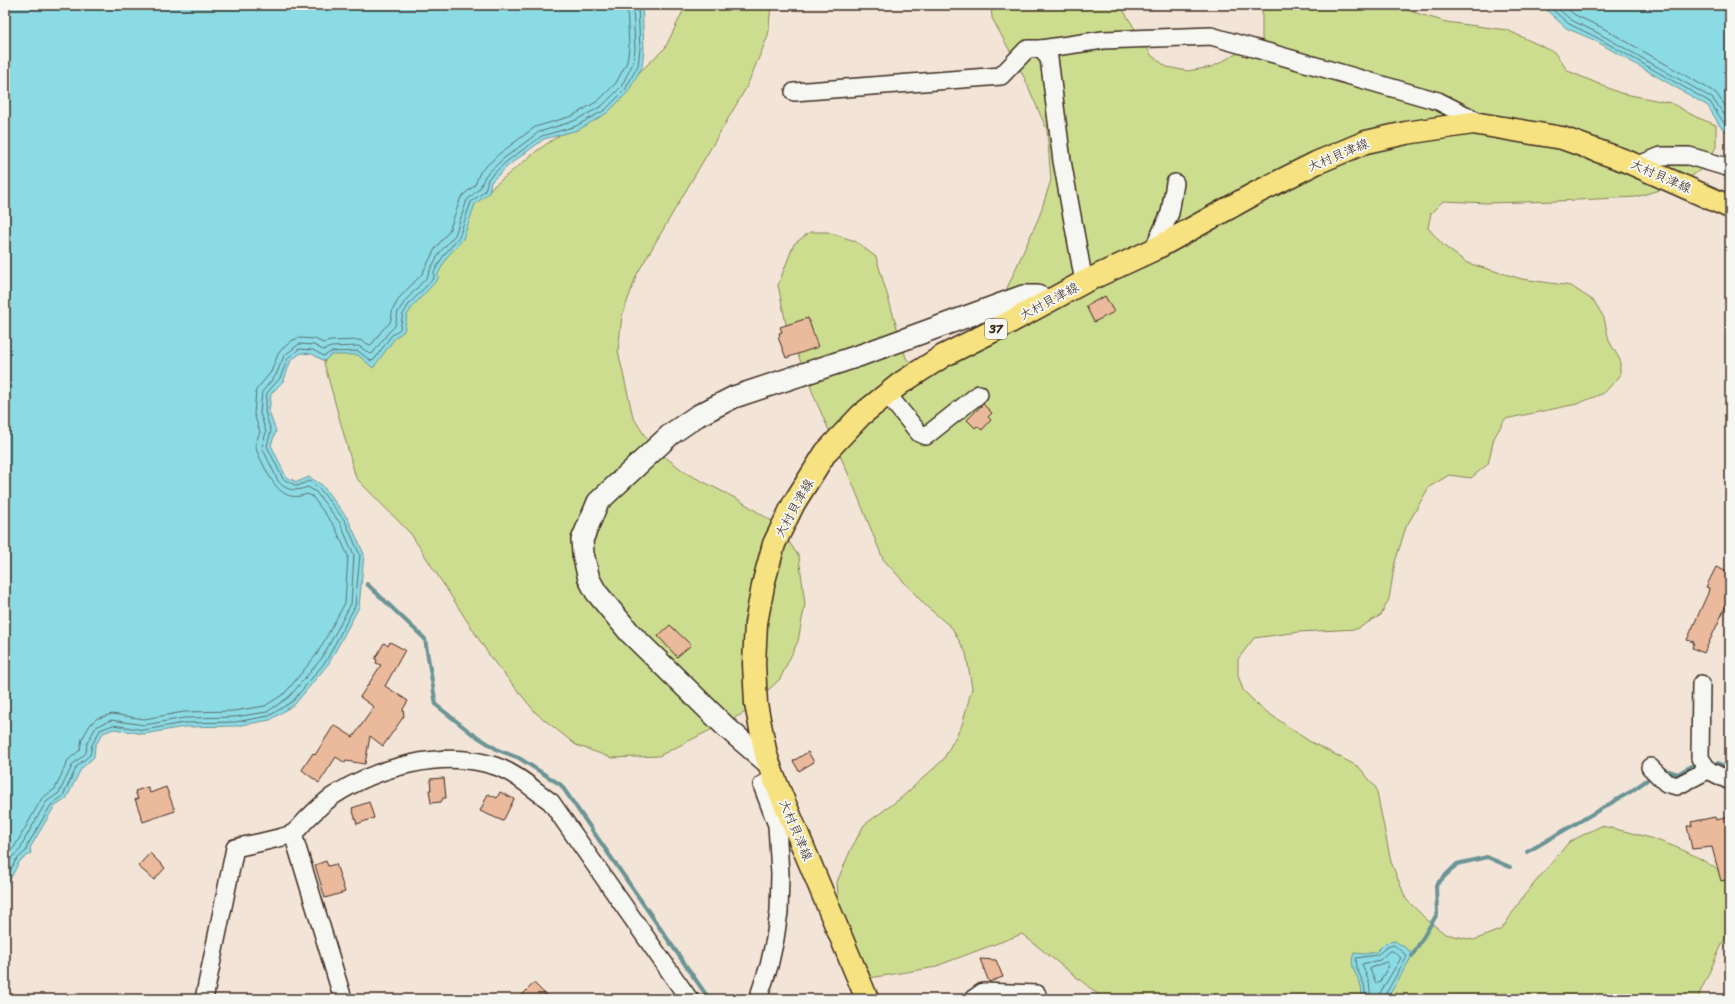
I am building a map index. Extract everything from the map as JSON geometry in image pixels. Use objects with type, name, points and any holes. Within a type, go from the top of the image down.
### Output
[{"type":"main road","name":"大村貝津線","points":[[867,999],[772,771],[756,704],[754,664],[756,623],[764,580],[774,544],[794,503],[826,452],[861,415],[887,394],[943,356],[1084,282],[1153,250],[1316,163],[1366,142],[1414,132],[1473,123],[1562,138],[1636,166],[1730,207]]},
{"type":"street","points":[[794,92],[1001,76],[1027,49],[1041,49],[1103,40],[1211,36],[1438,101],[1485,125]]},
{"type":"street","points":[[1041,49],[1049,58],[1062,161],[1084,282]]},
{"type":"street","points":[[1636,166],[1662,156],[1689,156],[1730,168]]},
{"type":"street","points":[[1153,250],[1170,212],[1175,183]]},
{"type":"street","points":[[758,999],[769,966],[779,912],[780,874],[777,825],[762,785],[772,771],[630,633],[596,592],[589,579],[583,554],[582,540],[598,502],[671,434],[697,416],[734,397],[861,354],[1023,296],[1037,296],[1049,301]]},
{"type":"street","points":[[887,394],[919,433],[926,436],[979,394]]},
{"type":"street","points":[[1701,684],[1700,758],[1708,770],[1730,781]]},
{"type":"street","points":[[204,999],[235,848],[293,834],[332,796],[358,782],[395,767],[433,760],[468,760],[495,766],[522,780],[551,802],[689,999]]},
{"type":"street","points":[[1650,767],[1666,783],[1677,786],[1708,770]]},
{"type":"street","points":[[293,834],[343,999]]},
{"type":"street","points":[[973,999],[983,992],[1037,994]]},
{"type":"green space","points":[[686,5],[771,5],[768,36],[746,88],[637,274],[622,316],[618,351],[633,417],[652,447],[686,473],[739,500],[778,525],[799,557],[805,604],[798,641],[780,679],[744,713],[659,756],[612,758],[576,745],[536,713],[491,658],[411,534],[356,478],[324,363],[342,325],[430,238],[538,150],[610,100],[665,48]]},
{"type":"green space","points":[[991,5],[1120,5],[1152,56],[1167,67],[1187,71],[1212,67],[1262,40],[1262,5],[1390,5],[1446,22],[1507,30],[1554,52],[1568,71],[1620,93],[1671,103],[1696,117],[1716,125],[1716,147],[1706,166],[1682,183],[1636,197],[1488,203],[1443,201],[1431,213],[1428,228],[1444,246],[1467,263],[1522,279],[1571,286],[1594,301],[1604,318],[1609,341],[1620,360],[1620,376],[1604,393],[1577,404],[1505,419],[1494,438],[1488,464],[1471,478],[1449,475],[1429,487],[1406,527],[1395,562],[1389,599],[1381,615],[1357,629],[1299,632],[1254,638],[1238,659],[1238,675],[1243,690],[1261,708],[1309,741],[1359,767],[1376,788],[1391,862],[1406,899],[1425,918],[1445,934],[1474,940],[1502,929],[1522,898],[1569,842],[1601,826],[1660,841],[1689,853],[1715,868],[1730,883],[1730,927],[1697,999],[1104,999],[1022,934],[931,968],[869,978],[840,922],[837,882],[851,849],[864,825],[901,798],[943,760],[962,725],[972,688],[966,653],[952,628],[925,605],[883,559],[854,487],[816,401],[786,324],[778,285],[794,244],[810,232],[827,232],[855,241],[876,257],[906,358],[916,369],[940,370],[965,356],[999,306],[1039,217],[1051,180],[1047,130],[1024,77],[992,18]]},
{"type":"water","points":[[5,5],[642,5],[644,49],[642,67],[628,92],[607,113],[578,130],[544,139],[509,165],[491,182],[489,193],[475,204],[463,239],[447,257],[438,274],[438,279],[413,306],[407,315],[404,331],[395,338],[373,368],[358,355],[331,355],[324,361],[312,354],[301,353],[291,360],[284,380],[271,394],[269,412],[276,431],[271,445],[286,477],[297,482],[309,477],[322,485],[348,519],[364,554],[359,607],[329,663],[295,704],[270,720],[236,726],[184,727],[144,734],[114,729],[103,733],[95,746],[94,757],[81,769],[66,799],[54,807],[30,848],[31,853],[19,862],[5,889]]},
{"type":"water","points":[[924,5],[978,5],[960,8]]},
{"type":"water","points":[[1541,5],[1730,5],[1730,135],[1720,126],[1708,106],[1594,40],[1566,28]]},
{"type":"water","points":[[1395,941],[1410,951],[1412,956],[1387,999],[1362,999],[1361,985],[1352,964],[1354,953],[1365,954],[1376,952],[1385,943]]},
{"type":"building","points":[[1105,296],[1114,312],[1094,322],[1086,306]]},
{"type":"building","points":[[808,318],[818,347],[786,358],[778,337],[780,336],[779,333],[782,332],[780,327]]},
{"type":"building","points":[[983,404],[992,413],[988,417],[991,420],[982,430],[977,426],[975,428],[967,420]]},
{"type":"building","points":[[1716,567],[1730,573],[1730,600],[1704,653],[1692,648],[1694,642],[1687,640],[1708,593],[1709,588],[1706,587]]},
{"type":"building","points":[[670,625],[691,645],[677,657],[658,636]]},
{"type":"building","points":[[390,642],[405,650],[385,686],[408,701],[403,709],[404,716],[383,746],[370,736],[365,764],[346,761],[345,763],[336,757],[319,783],[302,770],[313,753],[315,755],[334,725],[353,737],[374,707],[360,697],[381,665],[376,663],[377,660],[375,659],[384,643],[388,646]]},
{"type":"building","points":[[808,752],[814,762],[799,771],[793,761]]},
{"type":"building","points":[[444,778],[446,798],[443,798],[441,802],[431,803],[429,790],[431,790],[430,779]]},
{"type":"building","points":[[148,787],[150,793],[166,787],[175,811],[143,822],[135,799],[138,799],[135,791]]},
{"type":"building","points":[[500,792],[514,799],[503,821],[480,811],[488,794],[497,798]]},
{"type":"building","points":[[369,802],[374,818],[357,824],[352,808]]},
{"type":"building","points":[[1715,817],[1716,820],[1730,817],[1730,879],[1721,881],[1712,847],[1692,849],[1687,826],[1692,826],[1691,822]]},
{"type":"building","points":[[150,853],[165,868],[154,880],[138,866]]},
{"type":"building","points":[[326,861],[328,866],[336,864],[345,892],[325,898],[315,865]]},
{"type":"building","points":[[980,959],[996,960],[1003,977],[989,982]]},
{"type":"building","points":[[534,983],[550,999],[518,999]]},
{"type":"waterway","points":[[367,584],[425,639],[436,705],[470,732],[498,750],[519,758],[561,785],[709,999]]},
{"type":"waterway","points":[[1718,763],[1730,770]]},
{"type":"waterway","points":[[1662,769],[1678,774],[1691,766]]},
{"type":"waterway","points":[[1527,852],[1630,792],[1647,780]]},
{"type":"waterway","points":[[1412,956],[1437,914],[1436,885],[1457,864],[1487,857],[1510,867]]}]
